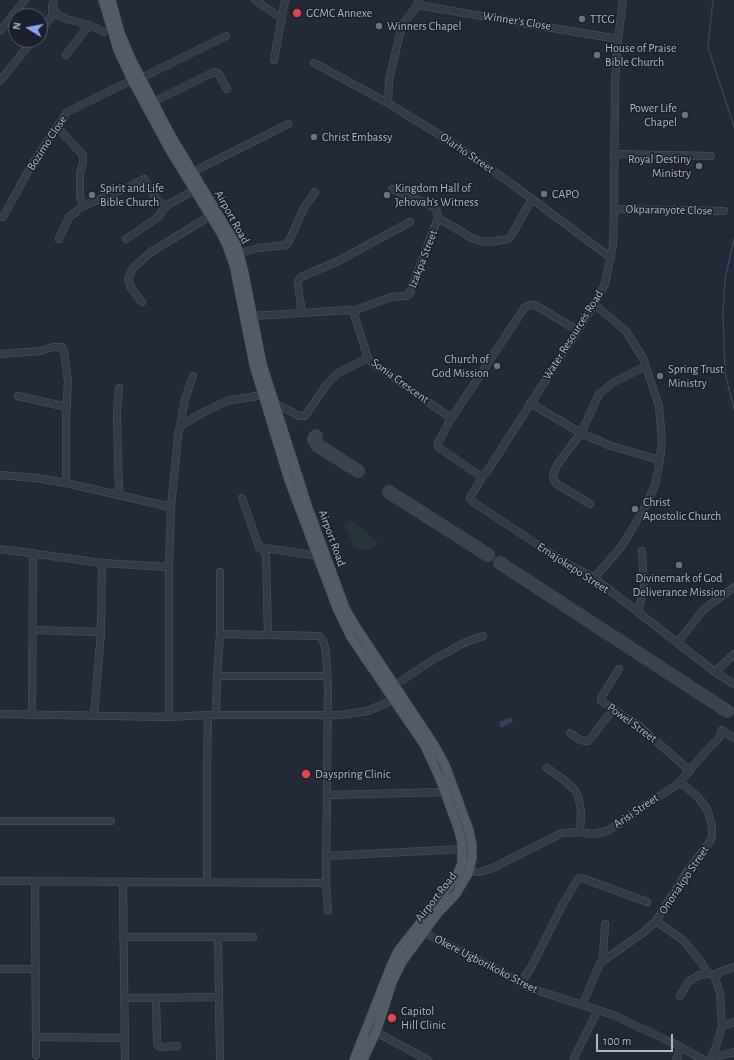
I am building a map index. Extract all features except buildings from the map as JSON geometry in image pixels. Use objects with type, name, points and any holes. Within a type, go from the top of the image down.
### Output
[{"type":"main road","name":"Airport Road","points":[[103,0],[118,50],[136,79],[194,190],[221,233],[228,248],[234,265],[254,365],[289,480],[303,506],[345,608],[394,685],[397,698],[426,746],[458,828],[463,849],[462,863],[452,884],[398,951],[354,1060]]},
{"type":"main road","name":"Airport Road","points":[[111,0],[120,34],[132,61],[136,79],[153,102],[155,114],[193,172],[233,238],[239,253],[262,364],[318,556],[337,608],[351,637],[434,745],[444,765],[469,830],[472,845],[472,858],[469,872],[456,894],[423,932],[402,962],[393,980],[376,1032],[363,1060]]},
{"type":"street","points":[[0,31],[25,0]]},
{"type":"street","points":[[254,0],[281,18]]},
{"type":"street","points":[[274,60],[285,0]]},
{"type":"street","name":"Water Resources Road","points":[[483,476],[594,304],[605,284],[611,258],[614,208],[615,80],[623,0]]},
{"type":"street","name":"Winner's Close","points":[[388,103],[389,80],[402,25],[418,3],[618,38]]},
{"type":"street","points":[[53,4],[58,15],[104,32]]},
{"type":"street","points":[[48,21],[52,16],[53,4]]},
{"type":"street","points":[[66,55],[89,26]]},
{"type":"street","name":"Bozimo Close","points":[[3,217],[31,166],[67,112],[226,36]]},
{"type":"street","points":[[0,81],[27,48]]},
{"type":"street","name":"Olarho Street","points":[[314,63],[388,103],[451,142],[532,199],[611,258]]},
{"type":"street","points":[[153,102],[214,72],[218,73],[227,89]]},
{"type":"street","points":[[193,172],[288,124]]},
{"type":"street","points":[[57,127],[83,155],[80,174],[80,197],[84,206]]},
{"type":"street","points":[[614,154],[711,156]]},
{"type":"street","points":[[59,239],[69,217],[84,206],[144,179],[157,200],[166,206]]},
{"type":"street","name":"Izakpa Street","points":[[253,316],[353,311],[391,297],[409,295],[438,218],[437,211],[432,206],[392,189]]},
{"type":"street","points":[[126,239],[157,218],[166,206],[194,190]]},
{"type":"street","points":[[239,253],[258,248],[286,245],[304,208],[315,192]]},
{"type":"street","points":[[438,218],[472,238],[480,241],[490,242],[508,239],[532,199]]},
{"type":"street","name":"Okparanyote Close","points":[[614,208],[724,211]]},
{"type":"street","points":[[142,302],[131,288],[128,279],[133,268],[151,252],[210,216]]},
{"type":"street","points":[[302,313],[298,285],[298,281],[301,278],[338,261],[410,222]]},
{"type":"street","points":[[594,304],[626,331],[644,358],[660,406],[662,441],[655,484],[635,525],[622,546],[594,578]]},
{"type":"street","points":[[483,476],[479,475],[438,447],[438,443],[449,422],[525,307],[535,305],[577,330]]},
{"type":"street","name":"Sonia Crescent","points":[[353,311],[368,358],[371,362],[448,416],[449,422]]},
{"type":"street","points":[[0,354],[62,347],[66,362],[68,381],[66,417],[66,483]]},
{"type":"street","points":[[274,403],[299,416],[305,416],[327,384],[338,373],[368,358]]},
{"type":"street","points":[[590,504],[557,484],[553,475],[557,465],[582,433],[599,394],[614,382],[646,366]]},
{"type":"street","points":[[169,717],[169,567],[171,507],[178,436],[185,399],[193,376]]},
{"type":"street","points":[[119,388],[117,414],[119,495]]},
{"type":"street","points":[[180,426],[200,414],[227,401],[263,395]]},
{"type":"street","points":[[18,396],[67,407]]},
{"type":"street","points":[[530,403],[582,433],[611,446],[660,460]]},
{"type":"street","points":[[0,475],[37,478],[66,483],[171,507]]},
{"type":"street","name":"Emajokepo Street","points":[[483,476],[470,499],[473,502],[564,562],[594,578],[715,672],[734,684]]},
{"type":"street","points":[[242,498],[259,547],[264,551],[266,556],[268,635]]},
{"type":"street","points":[[259,547],[318,556]]},
{"type":"street","points":[[0,550],[102,563],[169,567]]},
{"type":"street","points":[[638,612],[644,587],[642,551]]},
{"type":"street","points":[[32,715],[33,553]]},
{"type":"street","points":[[94,716],[101,632],[102,563]]},
{"type":"street","points":[[208,883],[207,772],[220,634],[220,572]]},
{"type":"street","points":[[678,642],[704,609],[734,587]]},
{"type":"street","points":[[33,630],[101,632]]},
{"type":"street","points":[[220,634],[319,636],[323,640],[326,652],[328,715],[326,856],[328,911]]},
{"type":"street","points":[[394,685],[436,658],[466,642],[483,636]]},
{"type":"street","points":[[715,672],[734,654]]},
{"type":"street","name":"Powel Street","points":[[619,669],[601,698],[601,701],[638,725],[690,771]]},
{"type":"street","points":[[217,676],[327,676]]},
{"type":"street","points":[[0,714],[169,717],[212,715],[340,716],[368,711],[397,698]]},
{"type":"street","points":[[570,733],[580,740],[588,741],[614,709]]},
{"type":"street","name":"Arisi Street","points":[[469,872],[479,872],[493,868],[562,833],[580,832],[594,834],[607,831],[680,782],[719,738],[722,730],[734,738]]},
{"type":"street","points":[[547,768],[575,790],[579,799],[581,812],[580,832]]},
{"type":"street","name":"Onoriakpo Street","points":[[600,963],[644,932],[656,921],[688,870],[712,838],[712,826],[707,809],[698,797],[680,782]]},
{"type":"street","points":[[327,794],[445,792]]},
{"type":"street","points":[[0,821],[111,821]]},
{"type":"street","points":[[326,856],[463,849]]},
{"type":"street","points":[[521,983],[533,964],[564,902],[578,879],[582,878],[647,902]]},
{"type":"street","points":[[0,881],[122,883],[326,883]]},
{"type":"street","points":[[35,882],[36,1055]]},
{"type":"street","points":[[122,883],[125,1060]]},
{"type":"street","points":[[656,921],[684,941],[701,962],[708,974]]},
{"type":"street","points":[[582,1005],[603,957],[605,924]]},
{"type":"street","name":"Okere Ugborikoko Street","points":[[423,932],[530,988],[613,1015],[704,1060]]},
{"type":"street","points":[[123,937],[253,937]]},
{"type":"street","points":[[218,937],[220,1060]]},
{"type":"street","points":[[680,996],[689,981],[700,975],[716,974],[734,967]]},
{"type":"street","points":[[0,969],[36,969]]},
{"type":"street","points":[[711,1059],[722,1026],[720,1000],[715,978],[716,974]]},
{"type":"street","points":[[124,998],[219,997]]},
{"type":"street","points":[[162,998],[156,998],[156,1042],[158,1046],[162,1047],[177,1046]]},
{"type":"street","points":[[574,1058],[598,1010]]},
{"type":"street","points":[[722,1026],[734,1022]]},
{"type":"street","points":[[376,1032],[416,1057],[428,1060]]},
{"type":"street","points":[[36,1037],[125,1038]]},
{"type":"street","points":[[676,1060],[681,1048]]},
{"type":"street","points":[[711,1059],[734,1052]]},
{"type":"shaded area","points":[[351,519],[379,543],[369,551],[355,548],[343,524]]},
{"type":"water","points":[[511,717],[513,722],[501,728],[499,722]]},
{"type":"waterway","points":[[713,0],[708,47],[734,127]]},
{"type":"waterway","points":[[734,239],[725,279],[723,313],[725,372],[734,410]]},
{"type":"taxiway","points":[[316,436],[314,439],[317,445],[358,471]]},
{"type":"taxiway","points":[[389,492],[488,555]]},
{"type":"taxiway","points":[[500,563],[727,711]]},
{"type":"place","name":"GCMC Annexe","points":[[297,13]]},
{"type":"place","name":"TTCG","points":[[582,19]]},
{"type":"place","name":"Winners Chapel","points":[[379,26]]},
{"type":"place","name":"House of Praise Bible Church","points":[[597,55]]},
{"type":"place","name":"Power Life Chapel","points":[[685,115]]},
{"type":"place","name":"Christ Embassy","points":[[314,137]]},
{"type":"place","name":"Royal Destiny Ministry","points":[[699,166]]},
{"type":"place","name":"CAPO","points":[[544,194]]},
{"type":"place","name":"Spirit and Life Bible Church","points":[[92,195]]},
{"type":"place","name":"Kingdom Hall of Jehovah's Witness","points":[[387,195]]},
{"type":"place","name":"Church of God Mission","points":[[497,366]]},
{"type":"place","name":"Spring Trust Ministry","points":[[660,376]]},
{"type":"place","name":"Christ Apostolic Church","points":[[635,509]]},
{"type":"place","name":"Divinemark of God Deliverance Mission","points":[[679,565]]},
{"type":"place","name":"Dayspring Clinic","points":[[306,774]]},
{"type":"place","name":"Capitol Hill Clinic","points":[[392,1018]]}]
